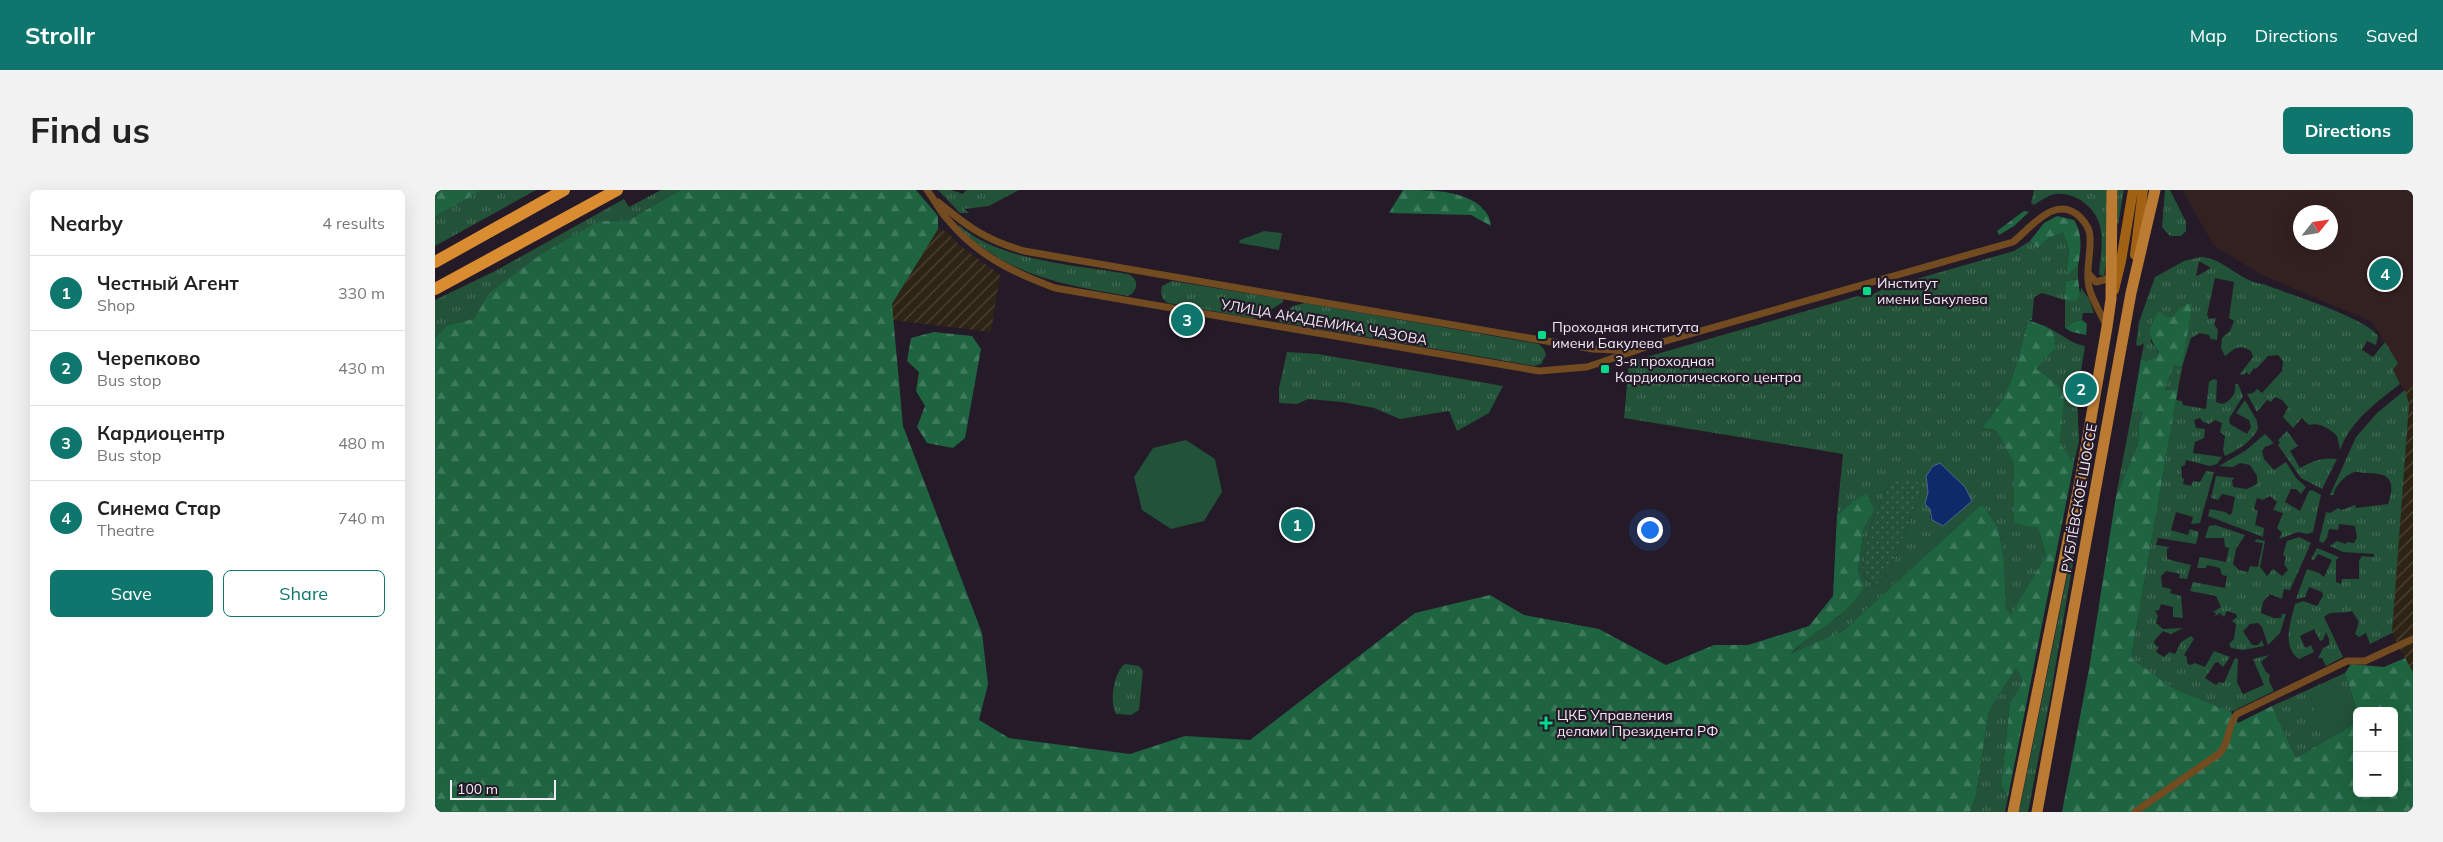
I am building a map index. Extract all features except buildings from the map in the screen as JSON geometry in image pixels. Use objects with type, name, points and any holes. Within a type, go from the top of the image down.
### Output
[{"type":"highway","points":[[435,262],[564,190]]},
{"type":"highway","points":[[435,289],[617,190]]},
{"type":"main road","name":"РУБЛЁВСКОЕ ШОССЕ","points":[[2013,812],[2081,476],[2107,327],[2112,272],[2112,190]]},
{"type":"main road","points":[[2111,299],[2121,261],[2133,190]]},
{"type":"main road","points":[[2131,293],[2143,190]]},
{"type":"main road","name":"РУБЛЁВСКОЕ ШОССЕ","points":[[2037,812],[2131,293],[2155,190]]},
{"type":"street","name":"УЛИЦА АКАДЕМИКА ЧАЗОВА","points":[[929,192],[947,220],[972,246],[1009,269],[1055,288],[1539,371],[1587,367],[1655,344],[2013,242],[2037,220],[2056,209],[2066,210],[2077,215],[2086,224],[2091,235],[2088,273],[2090,289],[2107,327]]},
{"type":"street","name":"УЛИЦА АКАДЕМИКА ЧАЗОВА","points":[[929,192],[976,232],[997,243],[1024,251],[1593,349],[1616,350],[1655,344]]},
{"type":"street","points":[[2088,273],[2096,282],[2107,279],[2112,272]]},
{"type":"street","points":[[2135,812],[2220,753],[2226,746],[2232,719],[2237,714],[2347,661],[2365,661],[2413,639]]},
{"type":"shaded area","points":[[2182,190],[2413,190],[2413,386],[2405,390],[2400,384],[2393,370],[2398,363],[2372,322],[2262,275],[2214,246]]},
{"type":"shaded area","points":[[938,229],[947,232],[959,245],[1000,275],[991,332],[893,320],[892,304]]},
{"type":"shaded area","points":[[2413,386],[2413,674],[2392,633],[2409,404],[2405,390]]},
{"type":"green space","points":[[435,190],[482,190],[435,217]]},
{"type":"green space","points":[[482,190],[536,190],[435,246],[435,217]]},
{"type":"green space","points":[[661,190],[680,190],[629,220],[599,221],[488,294],[474,319],[447,325],[435,338],[435,300],[497,270],[624,199],[629,207]]},
{"type":"green space","points":[[680,190],[916,190],[938,216],[938,229],[892,304],[903,426],[982,633],[988,684],[979,720],[1009,738],[1130,754],[1185,736],[1250,740],[1415,613],[1490,595],[1524,615],[1599,629],[1666,665],[1714,645],[1748,645],[1809,626],[1833,596],[1837,515],[1852,502],[1866,494],[1874,510],[1864,528],[1858,571],[1864,585],[1850,606],[1791,654],[1844,630],[1982,504],[1998,527],[2004,559],[2006,609],[2011,615],[2046,555],[2038,528],[2014,523],[2014,464],[1996,430],[1981,428],[2000,404],[2006,391],[2017,363],[2028,320],[2045,326],[2054,333],[2056,347],[2036,369],[2050,379],[2065,394],[2059,443],[2074,463],[2008,797],[2001,785],[2010,703],[2023,681],[2016,668],[1989,711],[1976,796],[1970,812],[435,812],[435,338],[447,325],[474,319],[488,294],[540,255],[599,221],[629,220]]},
{"type":"green space","points":[[938,190],[951,190],[963,194],[966,190],[1019,190],[989,206],[964,209],[969,213],[960,213]]},
{"type":"green space","points":[[1403,190],[1452,193],[1470,199],[1478,204],[1489,216],[1491,226],[1471,215],[1389,213]]},
{"type":"green space","points":[[2034,190],[2108,190],[2107,253],[2104,277],[2099,274],[2102,238],[2098,219],[2094,213],[2077,198],[2063,194],[2049,196],[2034,205],[2031,203]]},
{"type":"green space","points":[[2118,190],[2124,190],[2118,225],[2117,222]]},
{"type":"green space","points":[[2165,190],[2170,190],[2186,222],[2186,231],[2181,236],[2170,236],[2162,227]]},
{"type":"green space","points":[[2024,211],[2029,212],[2014,226],[1999,235],[1997,231]]},
{"type":"green space","points":[[2057,216],[2074,220],[2080,237],[2078,266],[2066,275],[2069,250],[2063,232],[2049,238],[2038,248],[2030,241],[2044,223]]},
{"type":"green space","points":[[959,225],[975,237],[995,247],[1016,254],[1039,260],[1128,274],[1136,282],[1136,288],[1128,296],[1080,287],[1038,276],[998,258],[958,228]]},
{"type":"green space","points":[[1264,231],[1282,233],[1279,250],[1239,243],[1240,240]]},
{"type":"green space","points":[[2063,231],[2069,250],[2066,274],[2078,266],[2078,279],[2066,281],[2080,294],[2081,288],[2089,299],[2094,313],[2083,313],[2082,320],[2075,321],[2065,328],[2065,300],[2042,293],[2034,297],[2032,320],[2028,320],[2012,377],[2000,404],[1981,428],[1996,430],[2014,464],[2014,522],[2038,528],[2046,555],[2011,616],[2006,610],[2004,559],[1998,527],[1982,504],[1844,630],[1789,656],[1814,632],[1838,617],[1864,585],[1858,571],[1864,528],[1874,509],[1852,502],[1837,515],[1843,454],[1624,418],[1629,362],[1858,296],[1865,298],[1885,288],[2014,251],[2030,241],[2038,248],[2049,238]],"holes":[[[1926,476],[1948,521],[1943,526],[1930,518],[1930,509],[1925,504],[1928,492]],[[1890,482],[1921,492],[1891,568],[1875,586],[1862,574],[1869,529]]]},
{"type":"green space","points":[[2201,257],[2209,258],[2225,265],[2247,279],[2325,307],[2371,329],[2378,336],[2376,345],[2367,341],[2362,350],[2373,357],[2385,342],[2398,363],[2393,370],[2400,384],[2365,412],[2345,439],[2340,450],[2337,436],[2325,427],[2317,424],[2309,425],[2302,418],[2293,428],[2283,417],[2288,407],[2282,400],[2275,397],[2271,402],[2267,400],[2257,412],[2247,394],[2253,393],[2257,389],[2262,393],[2282,371],[2283,361],[2278,355],[2268,356],[2249,375],[2247,372],[2243,375],[2240,374],[2253,357],[2251,351],[2241,347],[2232,350],[2225,356],[2221,348],[2222,338],[2230,331],[2234,321],[2229,318],[2234,282],[2215,278],[2207,315],[2209,319],[2216,318],[2214,324],[2218,330],[2217,340],[2211,339],[2209,335],[2200,333],[2191,338],[2182,367],[2173,317],[2152,321],[2151,342],[2159,352],[2156,357],[2146,361],[2141,359],[2144,343],[2139,346],[2136,345],[2139,322],[2155,277],[2184,261]],"holes":[[[2199,261],[2211,268],[2197,276],[2196,276]]]},
{"type":"green space","points":[[2078,279],[2080,294],[2075,301],[2065,300],[2066,281]]},
{"type":"green space","points":[[1172,281],[1283,299],[1283,302],[1258,318],[1168,303],[1162,296],[1162,286]]},
{"type":"green space","points":[[1305,303],[1539,344],[1544,349],[1546,355],[1541,364],[1534,366],[1279,322],[1281,314],[1293,306]]},
{"type":"green space","points":[[2187,304],[2192,304],[2182,367],[2174,365],[2164,390],[2178,389],[2131,658],[2173,688],[2231,712],[2238,723],[2272,706],[2296,758],[2353,724],[2353,797],[2398,797],[2398,707],[2356,707],[2345,673],[2351,664],[2384,667],[2405,658],[2413,672],[2413,812],[2062,812],[2089,669],[2116,496],[2138,444],[2139,422],[2143,413],[2133,406],[2141,359],[2146,361],[2156,357],[2159,352],[2152,341],[2150,332],[2159,311],[2166,317],[2173,317],[2178,310]]},
{"type":"green space","points":[[2082,320],[2087,324],[2086,335],[2072,332],[2065,328],[2075,321]]},
{"type":"green space","points":[[2045,326],[2075,343],[2085,346],[2077,397],[2079,441],[2074,463],[2058,443],[2065,394],[2036,369],[2056,346],[2054,333]]},
{"type":"green space","points":[[934,332],[972,336],[981,349],[965,438],[953,448],[927,443],[917,427],[925,406],[916,391],[919,372],[907,361],[911,338]]},
{"type":"green space","points":[[1287,352],[1318,354],[1503,386],[1489,413],[1457,431],[1449,411],[1400,419],[1374,408],[1342,402],[1308,399],[1297,404],[1279,403],[1279,388]]},
{"type":"green space","points":[[2174,365],[2182,367],[2178,389],[2163,390]]},
{"type":"green space","points":[[2213,379],[2217,380],[2216,402],[2222,404],[2230,399],[2235,391],[2235,384],[2238,384],[2243,396],[2229,419],[2230,424],[2247,434],[2251,427],[2249,420],[2236,413],[2245,400],[2257,421],[2258,429],[2244,445],[2225,456],[2223,450],[2225,436],[2220,432],[2222,423],[2215,420],[2209,424],[2203,422],[2200,418],[2194,420],[2196,428],[2205,429],[2204,438],[2195,442],[2193,453],[2222,457],[2217,464],[2210,466],[2186,460],[2185,465],[2181,467],[2182,478],[2184,479],[2183,484],[2191,486],[2193,481],[2200,482],[2206,471],[2214,472],[2200,523],[2191,524],[2193,517],[2176,512],[2171,530],[2188,535],[2190,529],[2199,532],[2196,544],[2158,538],[2156,545],[2170,547],[2167,549],[2167,559],[2191,565],[2187,579],[2179,578],[2180,574],[2166,571],[2161,576],[2162,587],[2171,589],[2170,593],[2181,596],[2183,618],[2173,617],[2173,607],[2161,604],[2159,610],[2155,611],[2158,616],[2156,623],[2163,629],[2183,628],[2171,634],[2163,631],[2154,641],[2155,645],[2159,647],[2156,652],[2164,657],[2169,652],[2175,654],[2181,642],[2191,636],[2194,639],[2184,655],[2187,657],[2187,663],[2190,665],[2195,663],[2205,667],[2214,651],[2230,657],[2223,667],[2218,662],[2215,663],[2205,678],[2216,685],[2219,682],[2224,683],[2235,658],[2238,659],[2237,682],[2243,694],[2264,685],[2253,659],[2269,655],[2261,662],[2266,672],[2270,675],[2269,681],[2274,691],[2231,712],[2173,688],[2131,658],[2176,400],[2182,401],[2183,405],[2206,409],[2209,382]]},
{"type":"green space","points":[[2405,390],[2409,404],[2392,633],[2370,644],[2366,633],[2359,637],[2355,634],[2359,622],[2352,611],[2331,613],[2324,617],[2343,657],[2326,666],[2322,658],[2318,658],[2323,648],[2329,645],[2329,639],[2326,632],[2323,640],[2320,641],[2314,629],[2300,636],[2305,648],[2311,645],[2314,652],[2299,659],[2293,654],[2289,641],[2290,625],[2295,604],[2303,601],[2317,606],[2323,596],[2322,592],[2309,587],[2305,597],[2296,599],[2307,569],[2324,577],[2332,560],[2318,554],[2314,560],[2311,559],[2317,548],[2339,557],[2336,560],[2336,582],[2341,584],[2342,579],[2359,579],[2359,561],[2362,556],[2374,557],[2374,554],[2343,552],[2330,546],[2337,541],[2346,544],[2347,542],[2354,543],[2357,537],[2355,526],[2339,524],[2338,530],[2329,529],[2327,538],[2323,543],[2319,541],[2326,512],[2330,513],[2338,508],[2342,510],[2355,505],[2356,508],[2388,504],[2391,484],[2386,476],[2381,474],[2351,473],[2338,485],[2334,495],[2330,495],[2356,437],[2377,413]]},
{"type":"green space","points":[[2133,406],[2143,413],[2139,422],[2138,444],[2116,496]]},
{"type":"green space","points":[[2287,431],[2298,446],[2290,451],[2300,468],[2318,460],[2337,459],[2322,489],[2301,478],[2278,445],[2280,443],[2278,440]]},
{"type":"green space","points":[[2265,434],[2274,443],[2265,447],[2262,451],[2264,459],[2274,470],[2286,462],[2296,478],[2306,487],[2301,494],[2296,489],[2291,489],[2285,502],[2300,511],[2309,491],[2312,490],[2321,495],[2313,532],[2307,534],[2298,532],[2279,539],[2282,533],[2277,528],[2283,513],[2273,510],[2277,502],[2270,496],[2263,500],[2257,498],[2254,509],[2258,511],[2255,525],[2264,528],[2263,537],[2208,516],[2210,509],[2230,515],[2232,513],[2235,497],[2222,494],[2218,500],[2211,498],[2216,476],[2235,478],[2232,480],[2233,487],[2247,489],[2257,484],[2257,476],[2250,465],[2240,463],[2233,467],[2219,466],[2245,451]]},
{"type":"green space","points":[[1186,440],[1215,459],[1222,492],[1204,521],[1171,529],[1142,510],[1134,477],[1153,448]]},
{"type":"green space","points":[[2089,468],[2050,699],[2028,812],[2019,812]]},
{"type":"green space","points":[[1917,480],[1921,492],[1891,568],[1875,586],[1862,574],[1869,529],[1890,482]]},
{"type":"green space","points":[[2215,525],[2245,535],[2236,549],[2233,564],[2239,570],[2248,572],[2250,566],[2258,567],[2263,543],[2255,542],[2256,539],[2265,541],[2260,567],[2267,576],[2273,569],[2282,576],[2288,570],[2284,564],[2286,557],[2283,555],[2287,541],[2299,537],[2311,543],[2290,590],[2284,589],[2282,599],[2270,594],[2263,602],[2261,613],[2274,618],[2281,618],[2282,614],[2286,614],[2280,633],[2268,645],[2262,627],[2258,623],[2250,624],[2243,631],[2252,645],[2258,645],[2262,640],[2264,646],[2243,650],[2231,648],[2229,644],[2234,639],[2236,624],[2232,621],[2237,617],[2236,614],[2227,611],[2224,617],[2220,613],[2215,616],[2216,613],[2213,612],[2221,607],[2216,596],[2190,591],[2193,582],[2225,588],[2227,576],[2222,575],[2220,568],[2207,565],[2206,568],[2197,568],[2200,557],[2226,562],[2229,548],[2225,547],[2224,538],[2205,538],[2209,526]]},
{"type":"green space","points":[[1125,664],[1139,666],[1143,671],[1139,710],[1131,715],[1116,714],[1113,703],[1115,680]]},
{"type":"green space","points":[[2016,668],[2023,681],[2010,703],[2001,785],[2008,797],[2005,812],[1970,812],[1976,796],[1989,711]]},
{"type":"green space","points":[[2345,673],[2356,707],[2353,707],[2353,724],[2296,758],[2272,706]]},
{"type":"green space","points":[[2344,686],[2353,720],[2319,731],[2310,695]]},
{"type":"water","points":[[1940,463],[1965,487],[1972,501],[1943,526],[1932,520],[1930,509],[1925,504],[1928,492],[1926,476],[1933,466]]},
{"type":"place","name":"Синема Стар","points":[[2385,274]]},
{"type":"place","name":"Институт имени Бакулева","points":[[1867,291]]},
{"type":"place","name":"Кардиоцентр","points":[[1187,320]]},
{"type":"place","name":"Проходная института имени Бакулева","points":[[1542,335]]},
{"type":"place","name":"3-я проходная Кардиологического центра","points":[[1605,369]]},
{"type":"place","name":"Черепково","points":[[2081,389]]},
{"type":"place","name":"Честный Агент","points":[[1297,525]]},
{"type":"place","name":"ЦКБ Управления делами Президента РФ","points":[[1546,723]]}]
